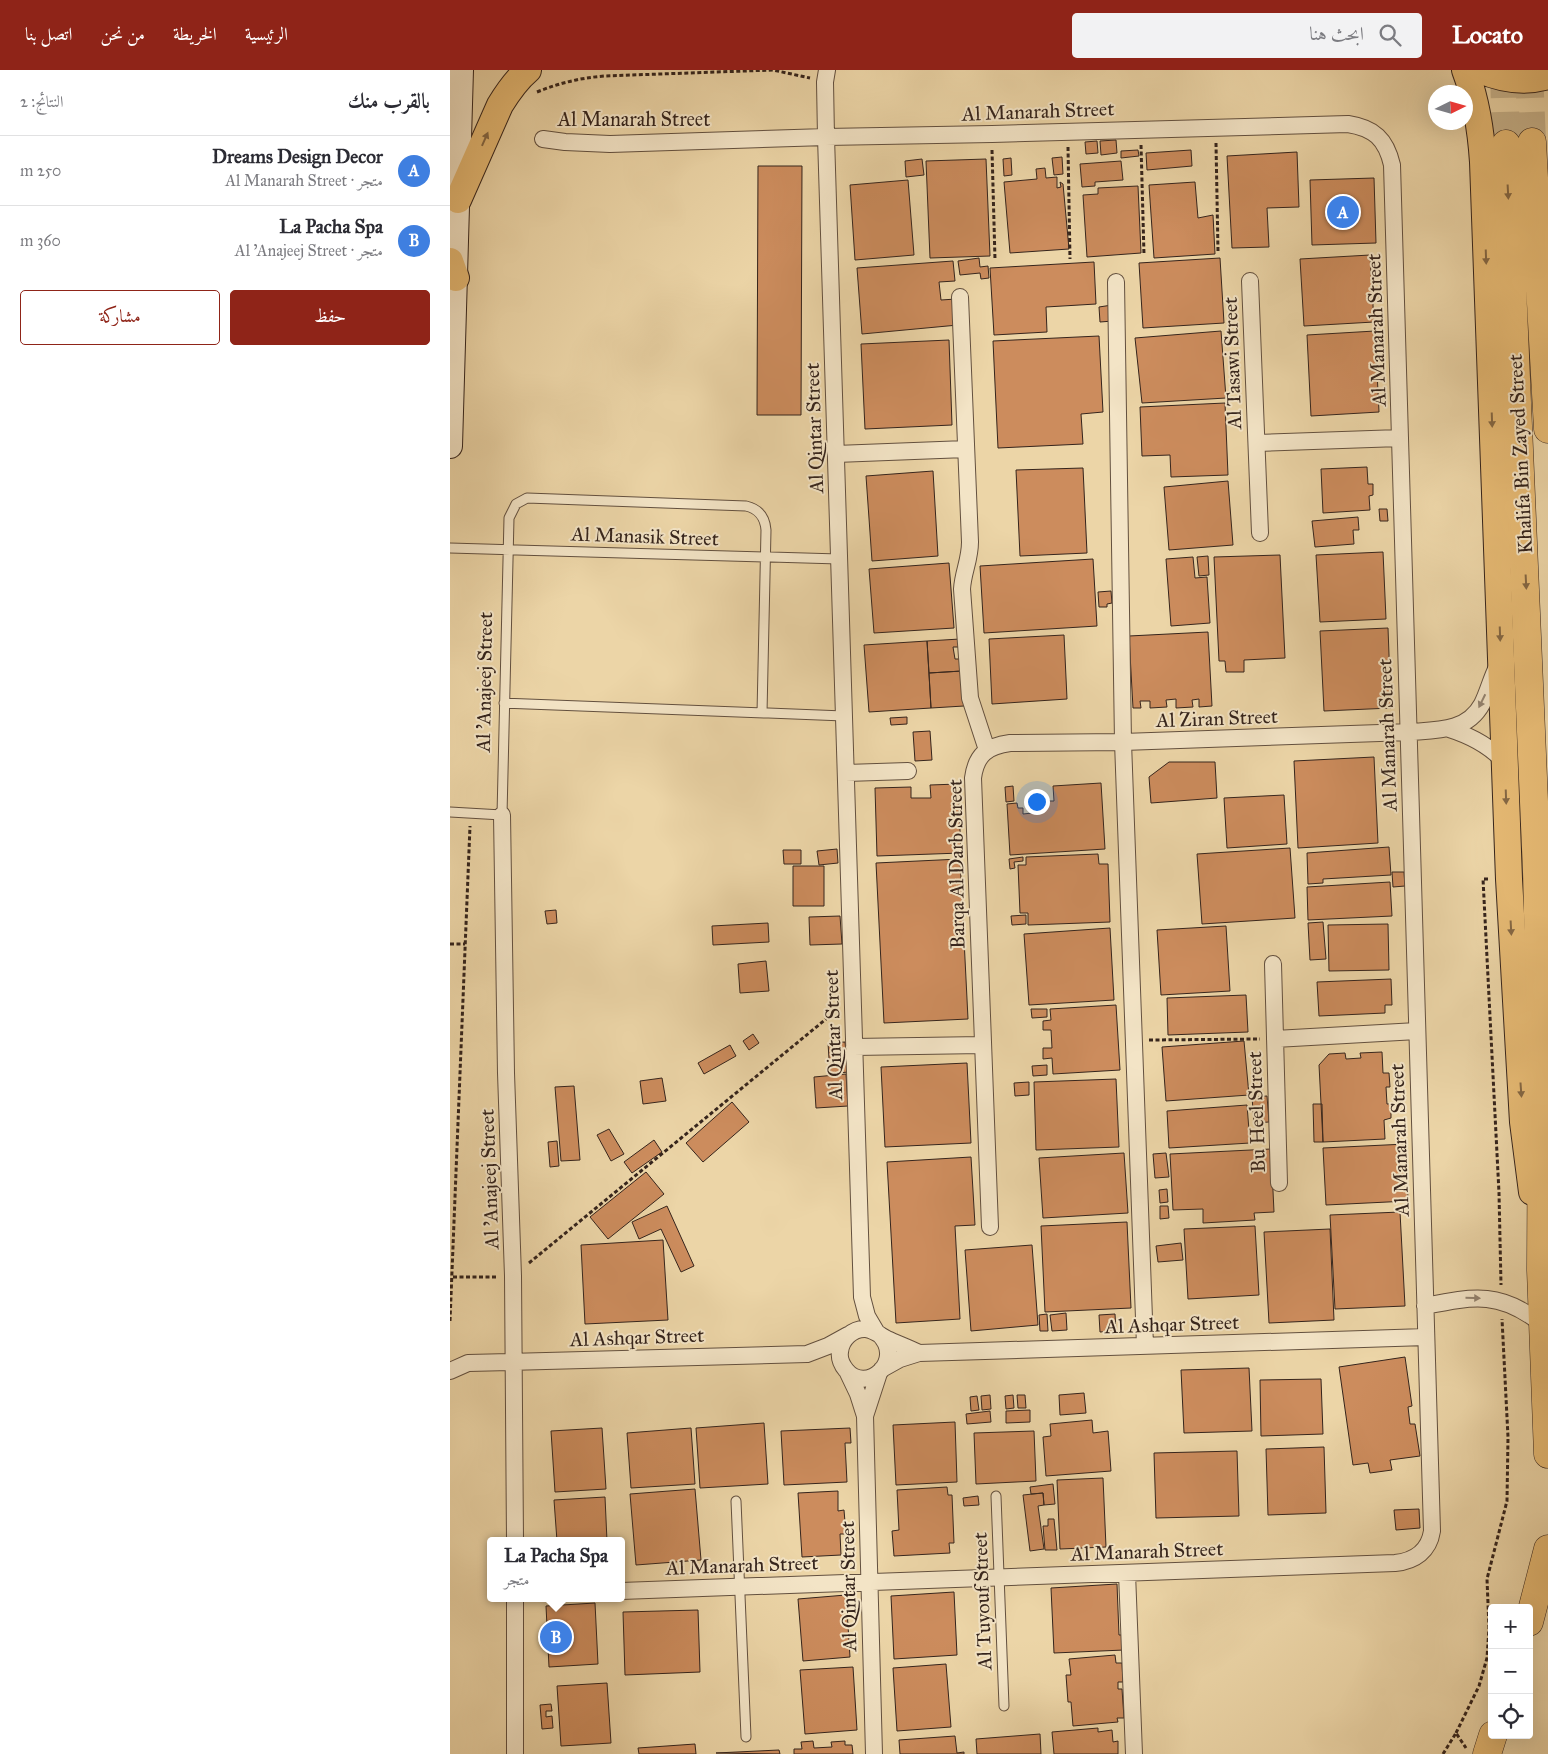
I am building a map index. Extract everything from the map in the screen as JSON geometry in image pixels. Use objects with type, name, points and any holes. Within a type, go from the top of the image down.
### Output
[{"type":"highway","name":"Khalifa Bin Zayed Street","points":[[1548,429],[1519,143],[1542,1096],[1541,1270],[1548,1454]]},
{"type":"highway","points":[[1533,1607],[1548,1549]]},
{"type":"highway","points":[[1487,1754],[1492,1739]]},
{"type":"main road","points":[[450,446],[453,269],[458,200],[461,70]]},
{"type":"main road","points":[[458,200],[493,120],[508,91],[518,78],[528,70]]},
{"type":"main road","points":[[1465,70],[1474,99],[1483,162],[1509,879],[1522,1114],[1541,1270]]},
{"type":"main road","points":[[1480,70],[1508,79],[1525,80],[1548,76]]},
{"type":"street","name":"Al Qintar Street","points":[[825,74],[862,1297],[868,1316],[878,1334]]},
{"type":"street","name":"Al Manarah Street","points":[[543,139],[573,143],[610,144],[1348,124],[1361,126],[1382,140],[1389,152],[1392,165],[1432,1531],[1428,1546],[1423,1552],[1410,1560],[1395,1563],[625,1591]]},
{"type":"street","name":"Al Tasawi Street","points":[[1250,281],[1260,534]]},
{"type":"street","points":[[1116,282],[1123,742],[1145,1346]]},
{"type":"street","points":[[960,297],[970,555],[963,578],[962,589],[970,698],[987,750]]},
{"type":"street","name":"Al Tasawi Street","points":[[1257,443],[1400,438]]},
{"type":"street","points":[[836,454],[966,449]]},
{"type":"street","name":"Al Ziran Street","points":[[987,750],[996,745],[1010,743],[1123,742],[1449,729],[1468,720],[1475,714],[1502,661]]},
{"type":"street","name":"Al Ziran Street","points":[[1449,729],[1487,746],[1506,764]]},
{"type":"street","name":"Barqa Al Darb Street","points":[[987,750],[976,762],[973,778],[990,1227]]},
{"type":"street","points":[[846,773],[908,771]]},
{"type":"street","name":"Al 'Anajeej Street","points":[[502,815],[506,1063],[513,1276],[514,1537]]},
{"type":"street","name":"Bu Heel Street","points":[[1273,964],[1279,1184]]},
{"type":"street","name":"Bu Heel Street","points":[[1275,1039],[1417,1031]]},
{"type":"street","points":[[854,1047],[982,1045]]},
{"type":"street","name":"Al Qintar Street","points":[[849,1335],[862,1297]]},
{"type":"street","points":[[1425,1306],[1465,1298],[1493,1300],[1520,1309],[1543,1325]]},
{"type":"street","points":[[860,1330],[878,1334],[883,1339],[888,1351],[886,1364],[881,1371],[869,1378],[847,1372],[840,1359],[844,1340],[849,1335],[860,1330]]},
{"type":"street","name":"Al Ashqar Street","points":[[878,1334],[920,1353]]},
{"type":"street","name":"Al Ashqar Street","points":[[450,1355],[457,1360],[468,1363],[807,1354],[849,1335]]},
{"type":"street","name":"Al Ashqar Street","points":[[881,1371],[900,1359],[920,1353],[1426,1337]]},
{"type":"street","name":"Al Ashqar Street","points":[[807,1354],[827,1361],[847,1372]]},
{"type":"street","name":"Al Ashqar Street","points":[[450,1371],[468,1363]]},
{"type":"street","name":"Al Qintar Street","points":[[865,1416],[881,1371]]},
{"type":"street","name":"Al Qintar Street","points":[[847,1372],[858,1394],[865,1416],[874,1754]]},
{"type":"street","points":[[1127,1572],[1134,1754]]},
{"type":"street","points":[[515,1602],[515,1754]]},
{"type":"lane","name":"Al 'Anajeej Street","points":[[502,815],[509,518],[511,511],[521,500],[534,498],[746,506],[756,509],[764,518],[766,524],[765,557]]},
{"type":"lane","name":"Al Manasik Street","points":[[450,548],[839,559]]},
{"type":"lane","points":[[762,713],[765,557]]},
{"type":"lane","points":[[504,703],[844,716]]},
{"type":"lane","points":[[450,812],[502,815]]},
{"type":"lane","name":"Al Tuyouf Street","points":[[996,1496],[1004,1706]]},
{"type":"lane","points":[[736,1501],[746,1737]]},
{"type":"path","points":[[508,91],[518,101],[559,83],[581,78],[750,71],[825,74]]},
{"type":"path","points":[[1216,127],[1218,251]]},
{"type":"path","points":[[1140,130],[1144,255]]},
{"type":"path","points":[[1068,132],[1070,259]]},
{"type":"path","points":[[992,134],[995,260]]},
{"type":"path","points":[[450,1321],[470,813]]},
{"type":"path","points":[[450,944],[465,944]]},
{"type":"path","points":[[452,1277],[513,1276],[853,996]]},
{"type":"path","points":[[1133,1040],[1275,1039]]},
{"type":"path","points":[[1443,1754],[1456,1734],[1472,1754]]},
{"type":"building","points":[[1116,140],[1117,153],[1101,155],[1100,141]]},
{"type":"building","points":[[1097,141],[1098,153],[1086,154],[1085,142]]},
{"type":"building","points":[[1138,150],[1139,156],[1121,158],[1121,151]]},
{"type":"building","points":[[1191,150],[1192,166],[1147,170],[1146,153]]},
{"type":"building","points":[[1297,152],[1299,207],[1267,208],[1269,247],[1232,248],[1227,156]]},
{"type":"building","points":[[1062,157],[1063,174],[1054,175],[1052,158]]},
{"type":"building","points":[[1011,158],[1012,175],[1004,176],[1003,159]]},
{"type":"building","points":[[922,159],[924,175],[906,177],[905,161]]},
{"type":"building","points":[[986,159],[990,256],[930,258],[926,161]]},
{"type":"building","points":[[1121,161],[1123,180],[1095,182],[1095,186],[1082,187],[1080,164]]},
{"type":"building","points":[[758,166],[802,166],[801,415],[757,415]]},
{"type":"building","points":[[1045,168],[1046,178],[1057,177],[1057,188],[1061,187],[1060,182],[1063,184],[1069,249],[1010,253],[1004,182],[1037,179],[1036,169]]},
{"type":"building","points":[[1374,178],[1376,243],[1312,245],[1310,180]]},
{"type":"building","points":[[908,180],[914,255],[855,260],[850,185]]},
{"type":"building","points":[[1195,182],[1198,218],[1213,215],[1215,254],[1154,258],[1149,185]]},
{"type":"building","points":[[1138,186],[1141,253],[1087,257],[1083,195],[1098,194],[1098,188]]},
{"type":"building","points":[[1370,255],[1374,322],[1304,326],[1300,259]]},
{"type":"building","points":[[979,258],[980,267],[988,266],[989,278],[981,279],[980,273],[960,275],[958,261]]},
{"type":"building","points":[[1220,258],[1224,323],[1143,328],[1139,263]]},
{"type":"building","points":[[953,261],[955,281],[939,282],[941,300],[956,299],[958,325],[862,334],[857,268]]},
{"type":"building","points":[[1094,262],[1096,304],[1046,307],[1047,332],[994,335],[990,268]]},
{"type":"building","points":[[1112,305],[1113,321],[1100,322],[1099,307]]},
{"type":"building","points":[[1221,331],[1226,398],[1142,403],[1135,338]]},
{"type":"building","points":[[1375,331],[1379,412],[1311,416],[1307,335]]},
{"type":"building","points":[[1099,336],[1103,412],[1081,414],[1083,444],[998,448],[993,341]]},
{"type":"building","points":[[949,340],[952,425],[865,429],[861,344]]},
{"type":"building","points":[[1225,403],[1228,475],[1171,477],[1170,455],[1142,456],[1140,407]]},
{"type":"building","points":[[1367,467],[1368,484],[1373,484],[1373,495],[1369,496],[1370,510],[1323,513],[1321,469]]},
{"type":"building","points":[[1083,468],[1087,553],[1020,556],[1016,470]]},
{"type":"building","points":[[933,471],[938,556],[872,561],[866,476]]},
{"type":"building","points":[[1228,481],[1233,545],[1169,550],[1164,487]]},
{"type":"building","points":[[1379,509],[1387,509],[1388,521],[1380,521]]},
{"type":"building","points":[[1358,517],[1359,530],[1353,530],[1354,544],[1315,547],[1312,521]]},
{"type":"building","points":[[1383,552],[1386,619],[1320,622],[1316,555]]},
{"type":"building","points":[[1280,555],[1285,658],[1244,660],[1244,672],[1226,672],[1225,661],[1219,661],[1214,557]]},
{"type":"building","points":[[1208,556],[1209,575],[1199,576],[1197,557]]},
{"type":"building","points":[[1193,557],[1195,578],[1207,577],[1210,623],[1171,626],[1166,559]]},
{"type":"building","points":[[1093,559],[1097,626],[984,633],[980,566]]},
{"type":"building","points":[[949,563],[954,628],[874,633],[869,569]]},
{"type":"building","points":[[1111,591],[1112,603],[1107,604],[1107,607],[1099,607],[1098,592]]},
{"type":"building","points":[[1388,628],[1391,708],[1324,711],[1320,631]]},
{"type":"building","points":[[1208,632],[1212,706],[1199,707],[1199,699],[1192,700],[1193,707],[1176,708],[1176,699],[1166,700],[1167,707],[1150,708],[1150,701],[1140,701],[1141,708],[1133,708],[1129,636]]},
{"type":"building","points":[[1064,635],[1067,699],[992,704],[989,639]]},
{"type":"building","points":[[960,639],[960,647],[953,647],[955,659],[961,659],[962,671],[929,673],[927,641]]},
{"type":"building","points":[[927,641],[931,708],[869,712],[864,645]]},
{"type":"building","points":[[962,671],[964,706],[931,708],[929,673]]},
{"type":"building","points":[[907,717],[907,724],[891,725],[890,718]]},
{"type":"building","points":[[930,731],[932,760],[915,761],[913,732]]},
{"type":"building","points":[[1374,757],[1378,843],[1298,848],[1294,761]]},
{"type":"building","points":[[1169,762],[1215,762],[1217,798],[1151,803],[1149,777]]},
{"type":"building","points":[[1101,783],[1105,849],[1010,855],[1007,804],[1017,803],[1018,808],[1023,808],[1023,814],[1042,812],[1042,807],[1046,807],[1046,801],[1054,801],[1053,786]]},
{"type":"building","points":[[958,784],[961,853],[877,856],[875,788],[911,787],[911,798],[931,798],[930,785]]},
{"type":"building","points":[[1013,786],[1014,801],[1006,802],[1005,787]]},
{"type":"building","points":[[1284,795],[1287,844],[1227,848],[1224,798]]},
{"type":"building","points":[[1389,847],[1391,875],[1323,879],[1323,883],[1308,884],[1307,853]]},
{"type":"building","points":[[1290,848],[1295,918],[1202,924],[1197,854]]},
{"type":"building","points":[[837,849],[838,863],[819,865],[817,851]]},
{"type":"building","points":[[783,850],[801,850],[801,864],[784,864]]},
{"type":"building","points":[[1098,854],[1099,864],[1108,864],[1110,922],[1028,925],[1028,913],[1020,913],[1018,865],[1026,865],[1026,857]]},
{"type":"building","points":[[1023,857],[1023,861],[1014,862],[1015,868],[1010,869],[1009,859]]},
{"type":"building","points":[[960,859],[968,1019],[884,1023],[876,863]]},
{"type":"building","points":[[793,866],[824,866],[824,906],[793,906]]},
{"type":"building","points":[[1392,872],[1404,872],[1405,886],[1393,887]]},
{"type":"building","points":[[1390,882],[1392,916],[1308,920],[1307,887]]},
{"type":"building","points":[[556,910],[557,923],[547,924],[545,911]]},
{"type":"building","points":[[1026,915],[1026,924],[1012,925],[1011,916]]},
{"type":"building","points":[[840,916],[842,944],[810,945],[809,917]]},
{"type":"building","points":[[1323,922],[1326,959],[1310,960],[1308,923]]},
{"type":"building","points":[[768,923],[769,942],[713,945],[712,926]]},
{"type":"building","points":[[1388,924],[1389,970],[1329,971],[1328,925]]},
{"type":"building","points":[[1226,926],[1230,991],[1161,995],[1157,930]]},
{"type":"building","points":[[1110,928],[1114,1000],[1029,1005],[1024,934]]},
{"type":"building","points":[[766,961],[769,991],[740,993],[738,964]]},
{"type":"building","points":[[1391,979],[1392,1005],[1385,1005],[1385,1013],[1319,1016],[1317,982]]},
{"type":"building","points":[[1246,995],[1248,1032],[1168,1035],[1167,998]]},
{"type":"building","points":[[1116,1005],[1120,1070],[1053,1074],[1052,1058],[1043,1059],[1043,1048],[1052,1048],[1051,1030],[1043,1030],[1043,1021],[1051,1020],[1050,1009]]},
{"type":"building","points":[[1031,1009],[1047,1009],[1047,1017],[1032,1018]]},
{"type":"building","points":[[753,1034],[759,1043],[749,1050],[743,1041]]},
{"type":"building","points":[[1244,1041],[1249,1095],[1166,1101],[1162,1047]]},
{"type":"building","points":[[845,1042],[848,1072],[830,1074],[828,1043]]},
{"type":"building","points":[[730,1045],[736,1056],[704,1074],[698,1063]]},
{"type":"building","points":[[1382,1052],[1383,1073],[1389,1073],[1390,1087],[1386,1087],[1387,1104],[1391,1104],[1391,1118],[1384,1120],[1385,1139],[1323,1142],[1319,1065],[1329,1054],[1345,1053],[1346,1059],[1361,1058],[1360,1053]]},
{"type":"building","points":[[967,1063],[971,1143],[885,1147],[881,1067]]},
{"type":"building","points":[[1047,1065],[1047,1075],[1033,1076],[1032,1066]]},
{"type":"building","points":[[846,1074],[848,1106],[816,1108],[814,1077]]},
{"type":"building","points":[[662,1078],[666,1101],[643,1104],[640,1081]]},
{"type":"building","points":[[1116,1079],[1119,1147],[1036,1150],[1034,1082]]},
{"type":"building","points":[[1029,1082],[1029,1095],[1015,1096],[1014,1083]]},
{"type":"building","points":[[574,1086],[580,1160],[561,1161],[555,1087]]},
{"type":"building","points":[[1267,1096],[1269,1122],[1254,1123],[1252,1097]]},
{"type":"building","points":[[732,1102],[749,1122],[703,1162],[686,1143]]},
{"type":"building","points":[[1313,1104],[1322,1104],[1323,1142],[1314,1142]]},
{"type":"building","points":[[1247,1105],[1250,1143],[1169,1148],[1167,1111]]},
{"type":"building","points":[[609,1129],[624,1154],[611,1161],[597,1135]]},
{"type":"building","points":[[654,1140],[662,1152],[632,1173],[624,1162]]},
{"type":"building","points":[[557,1141],[559,1166],[550,1167],[548,1142]]},
{"type":"building","points":[[1406,1144],[1408,1201],[1326,1205],[1323,1148]]},
{"type":"building","points":[[1271,1149],[1274,1212],[1254,1213],[1255,1220],[1203,1223],[1203,1209],[1173,1210],[1170,1154]]},
{"type":"building","points":[[1124,1153],[1128,1213],[1043,1218],[1039,1158]]},
{"type":"building","points":[[1166,1153],[1169,1177],[1155,1178],[1153,1154]]},
{"type":"building","points":[[971,1157],[975,1225],[955,1226],[960,1319],[896,1323],[887,1162]]},
{"type":"building","points":[[646,1172],[664,1194],[608,1239],[590,1217]]},
{"type":"building","points":[[1167,1189],[1168,1202],[1160,1203],[1159,1190]]},
{"type":"building","points":[[667,1206],[694,1266],[681,1272],[661,1229],[639,1239],[632,1222]]},
{"type":"building","points":[[1160,1206],[1168,1206],[1169,1218],[1160,1219]]},
{"type":"building","points":[[1400,1212],[1405,1306],[1335,1309],[1330,1215]]},
{"type":"building","points":[[1127,1222],[1131,1308],[1045,1312],[1041,1226]]},
{"type":"building","points":[[1255,1226],[1259,1295],[1188,1299],[1184,1229]]},
{"type":"building","points":[[1330,1229],[1334,1320],[1269,1323],[1264,1232]]},
{"type":"building","points":[[663,1240],[668,1320],[585,1324],[581,1245]]},
{"type":"building","points":[[1181,1243],[1183,1260],[1158,1262],[1156,1246]]},
{"type":"building","points":[[1032,1245],[1038,1325],[971,1331],[965,1250]]},
{"type":"building","points":[[1066,1313],[1067,1330],[1052,1331],[1050,1315]]},
{"type":"building","points":[[1047,1314],[1048,1331],[1040,1331],[1039,1315]]},
{"type":"building","points":[[1115,1314],[1116,1331],[1100,1332],[1099,1315]]},
{"type":"building","points":[[1405,1357],[1412,1406],[1408,1407],[1410,1424],[1415,1424],[1420,1456],[1390,1460],[1392,1470],[1370,1473],[1368,1463],[1353,1465],[1339,1367]]},
{"type":"building","points":[[1249,1368],[1252,1431],[1184,1433],[1181,1370]]},
{"type":"building","points":[[1321,1379],[1323,1434],[1261,1436],[1260,1380]]},
{"type":"building","points":[[1084,1393],[1086,1413],[1060,1415],[1059,1395]]},
{"type":"building","points":[[990,1395],[991,1409],[982,1410],[981,1396]]},
{"type":"building","points":[[1013,1395],[1014,1408],[1006,1409],[1005,1396]]},
{"type":"building","points":[[1017,1395],[1025,1395],[1026,1408],[1018,1408]]},
{"type":"building","points":[[977,1396],[979,1410],[971,1411],[970,1397]]},
{"type":"building","points":[[1030,1410],[1030,1422],[1006,1423],[1006,1411]]},
{"type":"building","points":[[990,1411],[991,1422],[967,1424],[966,1414]]},
{"type":"building","points":[[1092,1420],[1093,1433],[1108,1431],[1111,1471],[1046,1476],[1043,1437],[1051,1436],[1050,1424]]},
{"type":"building","points":[[955,1422],[957,1482],[896,1485],[893,1425]]},
{"type":"building","points":[[764,1423],[768,1484],[700,1488],[696,1428]]},
{"type":"building","points":[[602,1428],[606,1489],[555,1492],[551,1431]]},
{"type":"building","points":[[691,1428],[695,1484],[631,1488],[627,1433]]},
{"type":"building","points":[[850,1428],[851,1443],[845,1443],[847,1482],[784,1485],[781,1431]]},
{"type":"building","points":[[1034,1431],[1036,1481],[976,1484],[974,1433]]},
{"type":"building","points":[[1324,1447],[1326,1513],[1268,1515],[1266,1449]]},
{"type":"building","points":[[1237,1451],[1239,1516],[1156,1518],[1154,1453]]},
{"type":"building","points":[[1103,1478],[1106,1547],[1060,1549],[1057,1480]]},
{"type":"building","points":[[1053,1484],[1055,1504],[1044,1505],[1043,1493],[1031,1494],[1030,1487]]},
{"type":"building","points":[[947,1487],[948,1495],[952,1495],[954,1543],[949,1543],[950,1553],[894,1556],[892,1531],[899,1530],[897,1490]]},
{"type":"building","points":[[695,1489],[701,1560],[636,1565],[630,1494]]},
{"type":"building","points":[[838,1491],[838,1511],[844,1510],[846,1534],[840,1534],[841,1555],[802,1557],[798,1493]]},
{"type":"building","points":[[1043,1493],[1044,1505],[1038,1506],[1044,1549],[1030,1551],[1023,1495]]},
{"type":"building","points":[[978,1496],[979,1505],[964,1506],[963,1498]]},
{"type":"building","points":[[605,1497],[607,1537],[557,1537],[554,1500]]},
{"type":"building","points":[[1419,1509],[1420,1528],[1396,1530],[1394,1510]]},
{"type":"building","points":[[1048,1519],[1054,1519],[1057,1550],[1045,1550],[1043,1526],[1048,1526]]},
{"type":"building","points":[[1117,1584],[1119,1635],[1123,1635],[1124,1650],[1054,1653],[1051,1588]]},
{"type":"building","points":[[954,1592],[957,1655],[894,1659],[891,1596]]},
{"type":"building","points":[[846,1595],[850,1657],[803,1661],[798,1599]]},
{"type":"building","points":[[595,1603],[598,1664],[549,1667],[546,1606]]},
{"type":"building","points":[[698,1610],[700,1672],[625,1675],[623,1612]]},
{"type":"building","points":[[1115,1655],[1116,1663],[1122,1663],[1123,1682],[1118,1682],[1118,1689],[1122,1689],[1124,1718],[1117,1718],[1118,1722],[1073,1726],[1071,1702],[1068,1702],[1066,1675],[1071,1675],[1069,1659]]},
{"type":"building","points":[[946,1664],[951,1727],[897,1731],[893,1668]]},
{"type":"building","points":[[853,1667],[857,1730],[805,1734],[800,1670]]},
{"type":"building","points":[[607,1683],[611,1743],[561,1746],[557,1686]]},
{"type":"building","points":[[551,1704],[552,1711],[546,1711],[546,1717],[552,1716],[553,1728],[542,1729],[540,1705]]},
{"type":"building","points":[[1098,1728],[1098,1732],[1112,1730],[1113,1742],[1118,1741],[1118,1754],[1054,1754],[1052,1732]]},
{"type":"building","points":[[1040,1734],[1041,1754],[977,1754],[976,1739]]},
{"type":"building","points":[[955,1736],[957,1753],[964,1752],[964,1754],[900,1754],[899,1740]]},
{"type":"building","points":[[813,1741],[814,1748],[832,1747],[831,1742],[845,1741],[845,1745],[852,1745],[853,1754],[794,1754],[794,1749],[802,1749],[801,1742]]},
{"type":"building","points":[[695,1744],[696,1754],[639,1754],[638,1748]]},
{"type":"building","points":[[779,1750],[780,1754],[716,1753]]},
{"type":"tunnel","points":[[1504,70],[1506,144]]},
{"type":"tunnel","points":[[1529,70],[1532,142]]},
{"type":"place","name":"Dreams Design Decor","points":[[1343,212]]},
{"type":"place","name":"La Pacha Spa","points":[[556,1637]]}]
